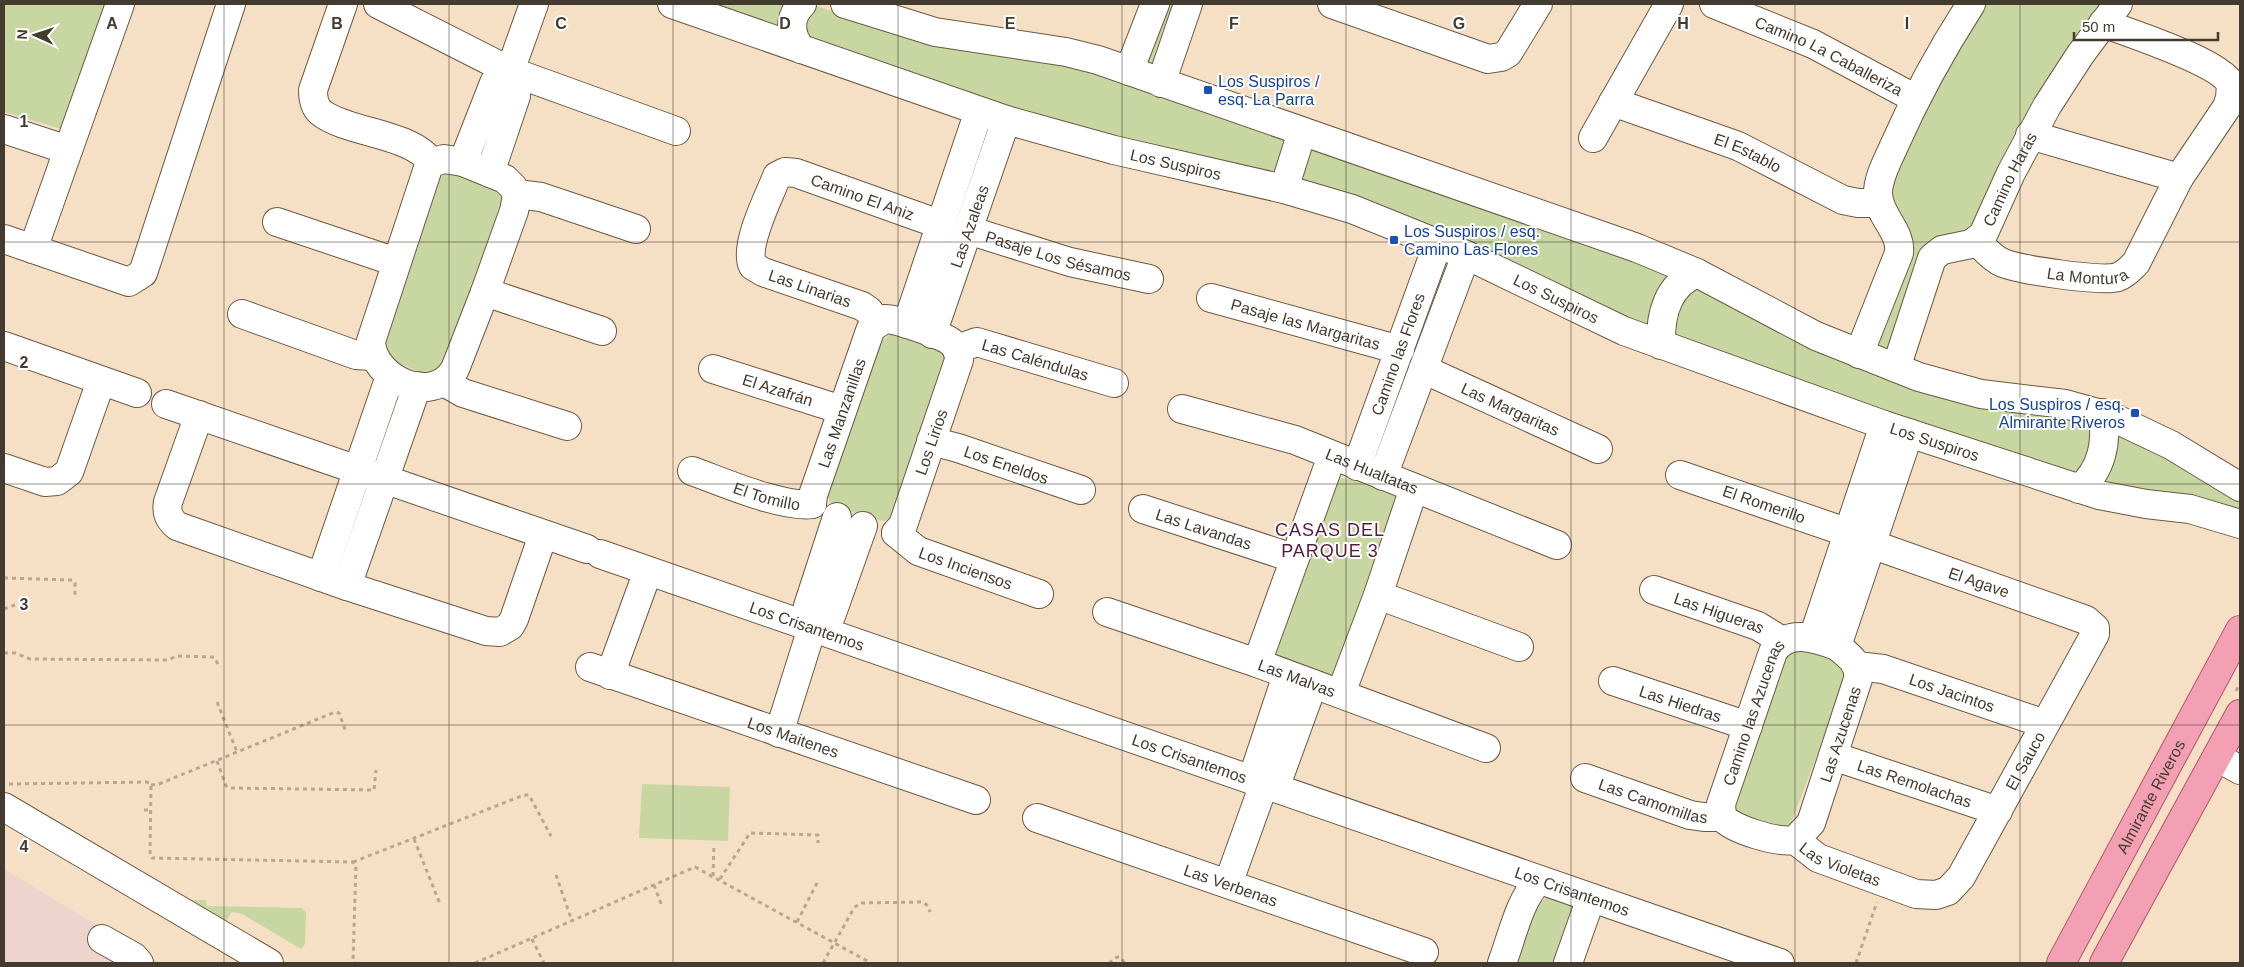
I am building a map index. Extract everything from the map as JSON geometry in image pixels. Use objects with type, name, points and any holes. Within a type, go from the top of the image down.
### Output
[{"type":"main road","name":"Almirante Riveros","points":[[2061,963],[2240,630]]},
{"type":"main road","points":[[2104,963],[2229,764],[2240,714]]},
{"type":"street","points":[[33,249],[120,4]]},
{"type":"street","points":[[4,240],[129,282],[144,273],[231,4]]},
{"type":"street","points":[[321,577],[358,471],[382,366],[370,341],[431,163],[428,157],[412,147],[334,120],[318,110],[313,98],[313,90],[343,4]]},
{"type":"street","points":[[378,4],[510,71],[676,131]]},
{"type":"street","points":[[463,162],[494,83],[499,77],[510,71],[534,4]]},
{"type":"street","points":[[801,49],[795,41],[792,30],[793,19],[802,4]]},
{"type":"street","points":[[845,4],[935,32],[1066,52],[1129,71],[1526,208],[1638,248],[1697,273],[1816,336],[1928,380],[1981,394],[2065,404],[2102,413],[2135,426],[2166,442],[2240,487]]},
{"type":"street","points":[[1129,71],[1155,4]]},
{"type":"street","points":[[1161,83],[1188,4]]},
{"type":"street","points":[[1332,4],[1488,59],[1501,57],[1513,47],[1538,4]]},
{"type":"street","points":[[1593,138],[1669,4]]},
{"type":"street","name":"Camino La Caballeriza","points":[[1714,4],[1813,44],[1916,98]]},
{"type":"street","points":[[1859,354],[1899,253],[1897,238],[1879,203],[1879,188],[1885,168],[1916,98],[1971,4]]},
{"type":"street","name":"Los Suspiros","points":[[690,7],[801,49],[1006,120],[1114,150],[1284,188],[1352,209],[1466,255],[1624,331],[1909,434],[2114,499],[2195,510],[2240,524]]},
{"type":"street","name":"Camino Haras","points":[[1896,368],[1932,258],[1942,250],[1977,241],[1988,227],[2030,135],[2067,73],[2110,14]]},
{"type":"street","name":"La Montura","points":[[1977,241],[1998,260],[2014,266],[2098,278],[2118,277],[2128,272],[2136,263],[2180,178],[2226,106],[2230,98],[2231,84],[2224,74],[2110,14]]},
{"type":"street","points":[[490,172],[516,96],[516,84],[510,71]]},
{"type":"street","name":"El Establo","points":[[1613,102],[1745,149],[1843,200],[1858,203],[1879,203]]},
{"type":"street","name":"Las Azaleas","points":[[906,324],[979,111]]},
{"type":"street","name":"Las Azaleas","points":[[932,334],[1006,120]]},
{"type":"street","points":[[4,129],[68,150]]},
{"type":"street","points":[[1284,188],[1302,132]]},
{"type":"street","points":[[2030,135],[2180,178]]},
{"type":"street","points":[[242,314],[356,355],[382,366],[417,386],[432,387],[444,382],[455,369],[485,292],[514,211],[517,196],[513,187],[490,172],[463,162],[444,159],[431,163]]},
{"type":"street","name":"Camino El Aniz","points":[[785,172],[796,173],[939,224]]},
{"type":"street","name":"Las Linarias","points":[[785,172],[777,176],[752,243],[750,256],[752,266],[763,272],[862,306],[869,311],[877,323]]},
{"type":"street","points":[[517,196],[540,197],[636,229]]},
{"type":"street","points":[[277,222],[396,262]]},
{"type":"street","name":"Pasaje Los Sésamos","points":[[968,230],[1070,262],[1149,279]]},
{"type":"street","name":"Camino las Flores","points":[[1357,466],[1438,243]]},
{"type":"street","name":"Camino las Flores","points":[[1383,476],[1466,255]]},
{"type":"street","points":[[1661,345],[1662,321],[1670,296],[1679,283],[1697,273]]},
{"type":"street","points":[[485,292],[602,331]]},
{"type":"street","name":"Pasaje las Margaritas","points":[[1212,298],[1400,350]]},
{"type":"street","points":[[877,323],[888,319],[906,324],[949,340],[956,349]]},
{"type":"street","name":"Las Manzanillas","points":[[812,504],[813,495],[869,332],[877,323]]},
{"type":"street","name":"Las Caléndulas","points":[[956,349],[977,342],[1114,383]]},
{"type":"street","points":[[4,346],[136,392]]},
{"type":"street","name":"Los Lirios","points":[[896,533],[903,525],[958,364],[956,349]]},
{"type":"street","name":"Las Margaritas","points":[[1422,368],[1598,449]]},
{"type":"street","name":"El Azafrán","points":[[713,369],[842,410]]},
{"type":"street","points":[[4,468],[45,482],[57,481],[69,472],[100,380]]},
{"type":"street","points":[[444,382],[463,393],[567,426]]},
{"type":"street","points":[[347,586],[417,386]]},
{"type":"street","name":"Los Crisantemos","points":[[166,404],[1264,784],[1538,881],[1780,963]]},
{"type":"street","name":"Las Hualtatas","points":[[1182,409],[1296,440],[1557,545]]},
{"type":"street","points":[[2079,489],[2090,480],[2101,455],[2105,436],[2102,413]]},
{"type":"street","points":[[199,415],[168,502],[167,509],[171,520],[177,526],[321,577],[486,631],[500,632],[510,626],[514,619],[544,535]]},
{"type":"street","points":[[1860,539],[1884,425]]},
{"type":"street","points":[[1825,642],[1860,539],[1909,434]]},
{"type":"street","name":"Los Eneldos","points":[[931,441],[958,448],[1081,490]]},
{"type":"street","points":[[1257,663],[1293,558],[1332,456]]},
{"type":"street","name":"El Tomillo","points":[[692,471],[782,502],[800,506],[812,504],[818,510],[862,526],[888,534],[896,533]]},
{"type":"street","name":"El Romerillo","points":[[1680,475],[1860,539]]},
{"type":"street","points":[[1342,694],[1414,488]]},
{"type":"street","name":"Las Lavandas","points":[[1143,509],[1293,558]]},
{"type":"street","points":[[779,733],[812,628],[807,612],[808,606],[837,517]]},
{"type":"street","points":[[812,628],[821,625],[831,616],[862,526]]},
{"type":"street","name":"Los Inciensos","points":[[896,533],[918,551],[1039,594]]},
{"type":"street","name":"El Agave","points":[[1860,539],[2086,620]]},
{"type":"street","name":"Los Maitenes","points":[[648,571],[600,671],[976,800]]},
{"type":"street","name":"Las Higueras","points":[[1654,590],[1758,626],[1782,640]]},
{"type":"street","points":[[1378,595],[1519,647]]},
{"type":"street","name":"Las Malvas","points":[[1108,612],[1257,663],[1486,748]]},
{"type":"street","name":"El Sauco","points":[[1936,896],[1948,891],[1961,877],[2045,724],[2094,640],[2095,628],[2086,620]]},
{"type":"street","name":"Camino las Azucenas","points":[[1722,816],[1721,804],[1773,652],[1782,640],[1794,637],[1825,642]]},
{"type":"street","name":"Las Azucenas","points":[[1795,840],[1810,823],[1857,687],[1859,673],[1857,666],[1849,656],[1825,642]]},
{"type":"street","name":"Los Jacintos","points":[[1857,666],[1883,669],[2045,724]]},
{"type":"street","points":[[1264,784],[1287,675]]},
{"type":"street","name":"Las Hiedras","points":[[1613,681],[1748,726]]},
{"type":"street","points":[[1228,884],[1264,784],[1313,684]]},
{"type":"street","name":"Las Remolachas","points":[[1833,756],[1998,811]]},
{"type":"street","name":"Las Camomillas","points":[[1585,778],[1690,815],[1704,818],[1722,816]]},
{"type":"street","points":[[4,807],[269,963]]},
{"type":"street","name":"Las Violetas","points":[[1722,816],[1736,827],[1782,842],[1795,840],[1818,858],[1916,894],[1936,896]]},
{"type":"street","name":"Las Verbenas","points":[[1037,818],[1424,952]]},
{"type":"street","points":[[1502,963],[1531,889],[1538,881]]},
{"type":"street","points":[[1568,963],[1591,898]]},
{"type":"street","points":[[102,939],[134,957],[139,963]]},
{"type":"path","points":[[4,578],[72,580],[75,583],[75,596]]},
{"type":"path","points":[[4,609],[15,605]]},
{"type":"path","points":[[4,653],[15,653],[30,659],[168,660],[177,656],[214,657],[218,660],[218,664]]},
{"type":"path","points":[[217,702],[237,752]]},
{"type":"path","points":[[4,784],[147,782],[151,785],[159,784],[335,712],[339,713],[346,732]]},
{"type":"path","points":[[217,761],[226,786],[230,788],[374,790],[376,770]]},
{"type":"path","points":[[151,785],[150,856],[152,858],[353,862],[524,794],[529,795],[551,836]]},
{"type":"path","points":[[144,810],[150,810]]},
{"type":"path","points":[[720,879],[750,833],[818,835],[818,843]]},
{"type":"path","points":[[414,839],[440,904]]},
{"type":"path","points":[[713,876],[714,844]]},
{"type":"path","points":[[353,862],[356,865],[353,961],[355,963]]},
{"type":"path","points":[[475,963],[695,867],[872,963]]},
{"type":"path","points":[[556,875],[572,921]]},
{"type":"path","points":[[796,922],[818,881]]},
{"type":"path","points":[[1856,963],[1884,882]]},
{"type":"path","points":[[654,885],[662,906]]},
{"type":"path","points":[[823,963],[854,908],[860,902],[923,902],[928,906],[930,912]]},
{"type":"path","points":[[532,939],[544,963]]},
{"type":"path","points":[[1110,963],[1117,957],[1125,963]]},
{"type":"shaded area","points":[[4,869],[160,963],[4,963]]},
{"type":"green space","points":[[4,4],[106,4],[65,130],[4,112]]},
{"type":"green space","points":[[707,4],[794,4],[785,36]]},
{"type":"green space","points":[[1165,4],[1177,4],[1157,63],[1149,67],[1146,62]]},
{"type":"green space","points":[[1984,4],[2106,4],[1978,223],[1959,237],[1888,355],[1875,351],[1908,262],[1893,212],[1890,189],[1927,100]]},
{"type":"green space","points":[[814,5],[882,28],[1087,68],[1282,137],[1285,144],[1276,171],[1270,172],[1147,145],[1026,112],[808,39],[795,21]]},
{"type":"green space","points":[[1304,146],[1672,273],[1651,328],[1295,181]]},
{"type":"green space","points":[[444,169],[488,181],[503,196],[450,355],[441,371],[423,373],[390,360],[380,338],[435,176]]},
{"type":"green space","points":[[1695,286],[1803,340],[2085,419],[2095,427],[2084,471],[2069,475],[1678,339],[1671,329],[1672,310]]},
{"type":"green space","points":[[891,334],[940,348],[947,356],[892,517],[884,521],[835,507],[831,504],[827,495],[878,343]]},
{"type":"green space","points":[[2116,430],[2240,500],[2240,513],[2098,482]]},
{"type":"green space","points":[[1335,477],[1379,485],[1396,497],[1334,675],[1302,668],[1274,652]]},
{"type":"green space","points":[[1797,647],[1836,659],[1844,668],[1846,680],[1791,823],[1784,828],[1740,816],[1733,806],[1781,661]]},
{"type":"green space","points":[[642,784],[730,787],[728,841],[639,838]]},
{"type":"green space","points":[[1551,896],[1569,903],[1573,916],[1558,963],[1514,963],[1538,902]]},
{"type":"green space","points":[[191,900],[206,900],[207,906],[302,908],[306,912],[305,944],[301,949],[242,914],[232,912],[226,921],[189,903]]},
{"type":"place","name":"Los Suspiros / esq. La Parra","points":[[1208,90]]},
{"type":"place","name":"Los Suspiros / esq. Camino Las Flores","points":[[1394,240]]},
{"type":"place","name":"Los Suspiros / esq. Almirante Riveros","points":[[2135,413]]},
{"type":"district","name":"CASAS DEL PARQUE 3","points":[[1330,540]]}]
